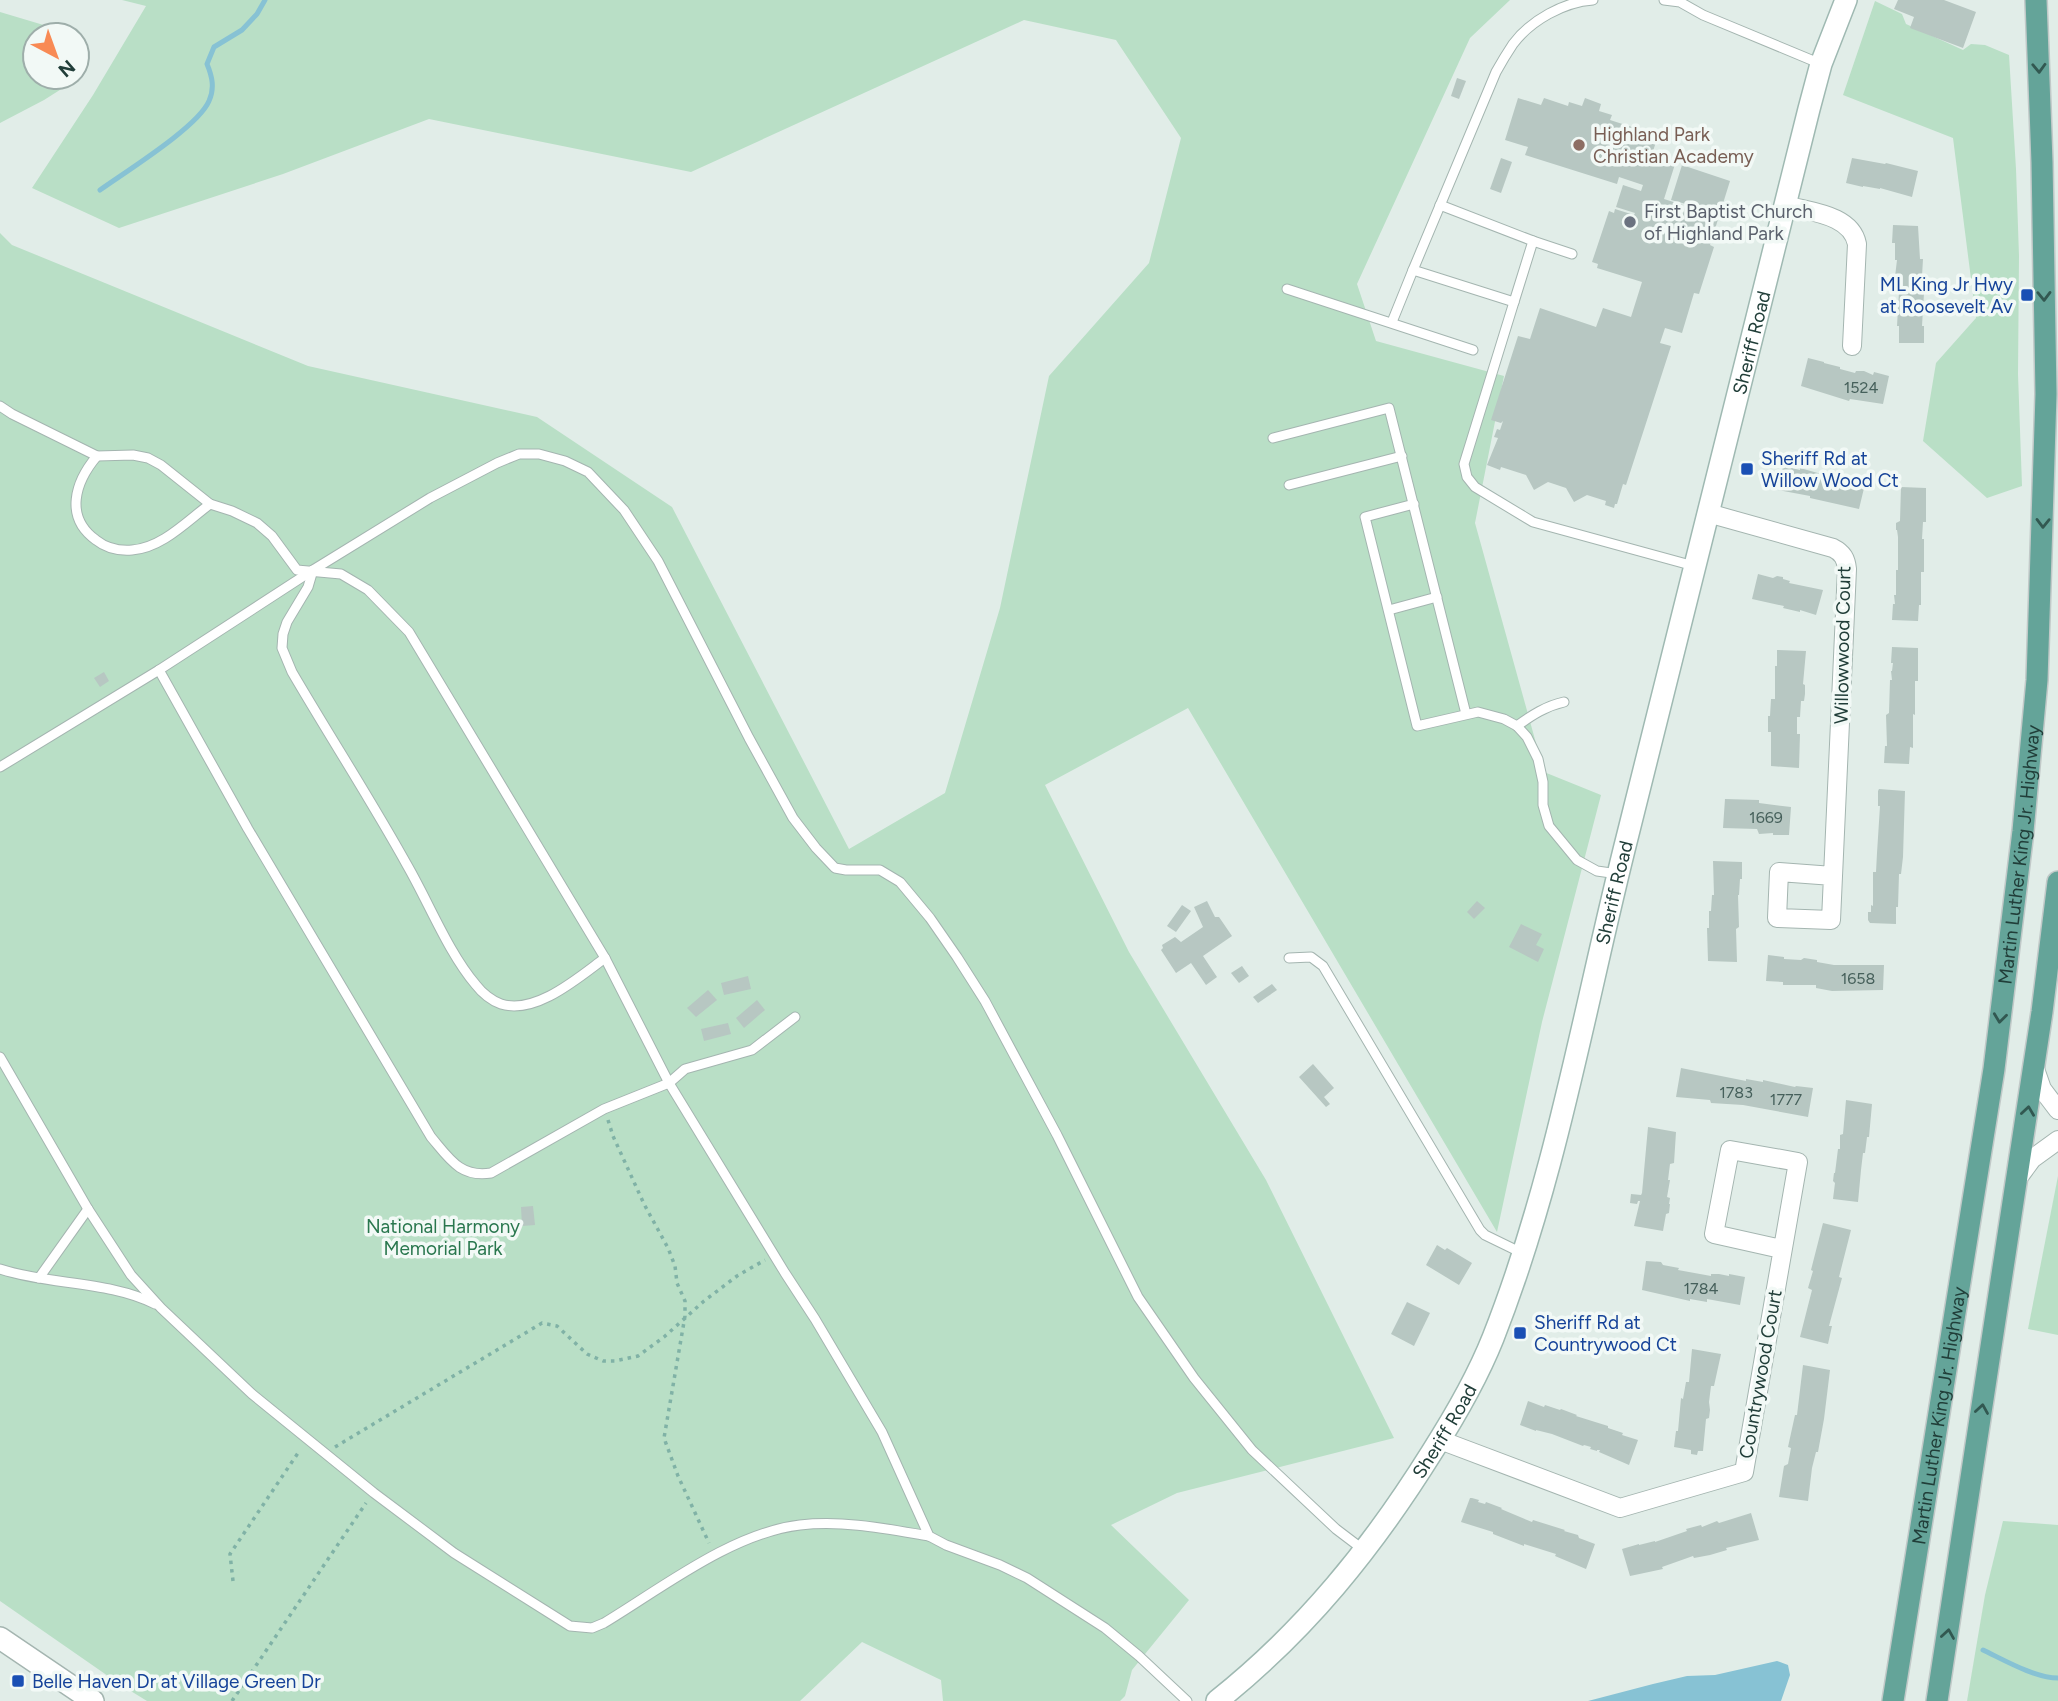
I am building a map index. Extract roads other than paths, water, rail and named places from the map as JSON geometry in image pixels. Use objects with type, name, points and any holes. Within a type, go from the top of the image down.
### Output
[{"type":"main road","name":"Sheriff Road","points":[[1217,1701],[1313,1613],[1399,1505],[1478,1372],[1524,1254],[1562,1115],[1618,874],[1784,205],[1821,64],[1846,0]]},
{"type":"main road","name":"Martin Luther King Jr. Highway","points":[[1893,1701],[1994,1069],[2023,831],[2038,655],[2046,394],[2051,331],[2036,0]]},
{"type":"main road","points":[[1937,1701],[2018,1178],[2058,882]]},
{"type":"main road","points":[[0,1638],[93,1701]]},
{"type":"street","points":[[1784,205],[1835,219],[1846,226],[1856,238],[1852,346]]},
{"type":"street","name":"Willowwood Court","points":[[1708,513],[1833,548],[1845,558],[1847,569],[1833,876]]},
{"type":"street","points":[[2034,1066],[2042,1088],[2058,1110]]},
{"type":"street","points":[[2018,1178],[2032,1159],[2058,1140]]},
{"type":"street","name":"Countrywood Court","points":[[1440,1440],[1620,1508],[1744,1472],[1798,1162],[1730,1150],[1714,1234],[1781,1249]]},
{"type":"lane","points":[[1392,322],[1496,72],[1514,43],[1541,19],[1555,11],[1580,1],[1593,0]]},
{"type":"lane","points":[[1664,0],[1680,2],[1703,15],[1821,64]]},
{"type":"lane","points":[[1440,205],[1572,254]]},
{"type":"lane","points":[[1533,241],[1464,464],[1467,477],[1475,487],[1533,522],[1694,566]]},
{"type":"lane","points":[[1413,270],[1514,302]]},
{"type":"lane","points":[[1287,289],[1473,350]]},
{"type":"lane","points":[[0,406],[97,456],[117,454],[148,458],[161,465],[210,504],[232,510],[257,523],[272,536],[297,570],[341,574],[368,590],[409,632],[606,958],[669,1083],[882,1432],[929,1536]]},
{"type":"lane","points":[[1273,438],[1389,408],[1466,714]]},
{"type":"lane","points":[[0,767],[430,498],[497,463],[519,454],[539,454],[565,461],[588,472],[624,510],[658,561],[793,818],[835,868],[880,870],[900,883],[930,918],[957,957],[985,1001],[1057,1135],[1138,1297],[1194,1378],[1252,1450],[1336,1529],[1365,1551]]},
{"type":"lane","points":[[97,456],[82,477],[76,507],[78,521],[85,531],[104,546],[130,551],[148,546],[170,534],[210,504]]},
{"type":"lane","points":[[1289,485],[1402,456]]},
{"type":"lane","points":[[1414,504],[1365,517],[1417,726],[1478,712],[1504,719],[1517,726],[1527,737],[1538,759],[1543,782],[1543,806],[1549,826],[1577,860],[1597,871],[1618,874]]},
{"type":"lane","points":[[313,570],[308,587],[287,622],[282,648],[292,672],[475,984],[500,1004],[526,1005],[556,992],[606,958]]},
{"type":"lane","points":[[1389,610],[1437,597]]},
{"type":"lane","points":[[159,670],[196,740],[431,1137],[455,1165],[467,1172],[479,1175],[491,1173],[604,1109],[669,1083],[685,1069],[752,1050],[795,1017]]},
{"type":"lane","points":[[1517,726],[1550,705],[1564,702]]},
{"type":"lane","points":[[1289,958],[1311,957],[1323,966],[1480,1230],[1524,1254]]},
{"type":"lane","points":[[0,1057],[88,1209],[131,1275],[161,1308],[252,1394],[373,1493],[454,1553],[570,1626],[592,1628],[604,1623],[715,1554],[774,1530],[800,1525],[866,1526],[929,1536],[1027,1578],[1105,1628],[1187,1701]]},
{"type":"lane","points":[[38,1278],[88,1209]]},
{"type":"lane","points":[[0,1269],[127,1295],[147,1300],[161,1308]]},
{"type":"water","points":[[1777,1661],[1788,1665],[1790,1675],[1781,1701],[1588,1701],[1687,1676],[1715,1675]]},
{"type":"waterway","points":[[100,190],[176,136],[202,112],[212,91],[207,64],[214,47],[242,30],[257,14],[265,0]]},
{"type":"waterway","points":[[1983,1650],[2030,1672],[2058,1678]]},
{"type":"place","name":"Highland Park Christian Academy","points":[[1579,145]]},
{"type":"place","name":"First Baptist Church of Highland Park","points":[[1630,222]]},
{"type":"place","name":"ML King Jr Hwy at Roosevelt Av","points":[[2027,295]]},
{"type":"place","name":"Sheriff Rd at Willow Wood Ct","points":[[1747,469]]},
{"type":"place","name":"Sheriff Rd at Countrywood Ct","points":[[1520,1333]]},
{"type":"place","name":"Belle Haven Dr at Village Green Dr","points":[[18,1681]]},
{"type":"park label","name":"National Harmony Memorial Park","points":[[443,1237]]}]
